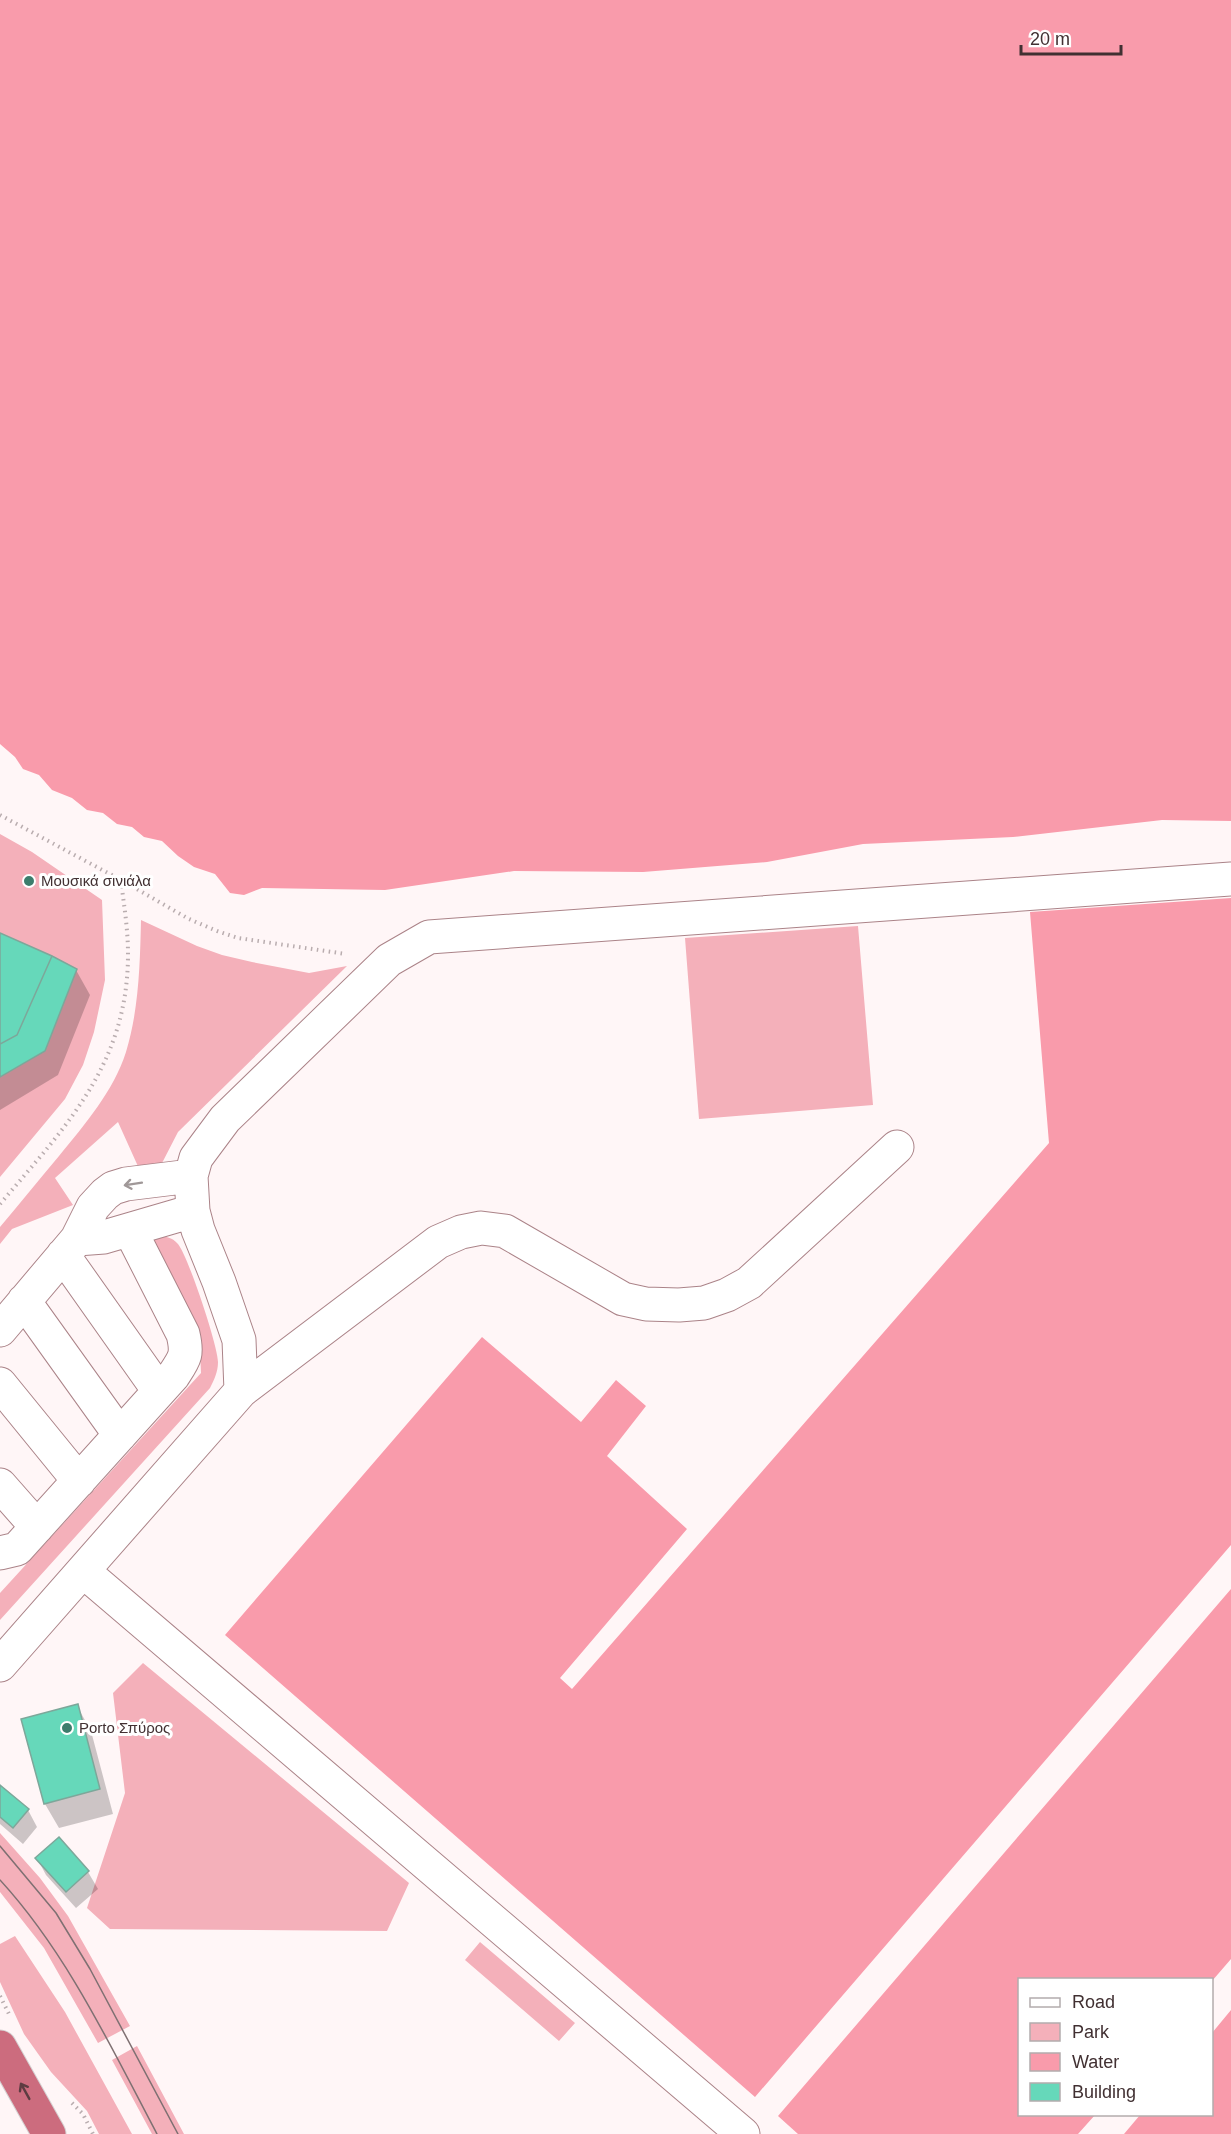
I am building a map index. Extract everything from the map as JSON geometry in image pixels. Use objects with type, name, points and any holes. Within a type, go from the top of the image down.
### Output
[{"type":"highway","points":[[0,2047],[49,2134]]},
{"type":"street","points":[[241,1391],[238,1340],[193,1211],[191,1176],[196,1158],[225,1119],[389,960],[429,938],[1231,879]]},
{"type":"street","points":[[0,1665],[241,1391],[438,1242],[461,1232],[481,1228],[505,1231],[623,1299],[646,1304],[704,1303],[749,1283],[897,1147]]},
{"type":"street","points":[[0,1330],[70,1247],[93,1207],[105,1194],[113,1188],[126,1184],[191,1176]]},
{"type":"street","points":[[70,1247],[193,1211]]},
{"type":"street","points":[[0,1553],[17,1549],[186,1358],[187,1349],[183,1334],[130,1230]]},
{"type":"street","points":[[70,1247],[159,1391]]},
{"type":"street","points":[[24,1301],[120,1434]]},
{"type":"street","points":[[0,1384],[79,1481]]},
{"type":"street","points":[[0,1485],[37,1527]]},
{"type":"street","points":[[82,1570],[743,2134]]},
{"type":"path","points":[[0,815],[189,919],[238,939],[331,951]]},
{"type":"path","points":[[0,1204],[70,1122],[92,1089],[108,1053],[120,1015],[126,976],[127,936],[121,880]]},
{"type":"green space","points":[[0,834],[32,852],[102,900],[105,980],[94,1032],[83,1065],[65,1099],[0,1177]]},
{"type":"green space","points":[[141,920],[197,946],[252,962],[309,973],[347,966],[178,1132],[161,1165],[141,1173],[118,1122],[55,1178],[73,1205],[12,1229],[0,1244],[0,1227],[88,1120],[114,1081],[126,1052],[136,1003]]},
{"type":"green space","points":[[858,926],[873,1105],[699,1119],[685,938]]},
{"type":"green space","points":[[157,1236],[168,1237],[178,1244],[183,1252],[195,1282],[217,1353],[217,1373],[210,1388],[0,1620],[0,1593],[201,1373],[200,1350],[151,1242]]},
{"type":"green space","points":[[143,1663],[409,1883],[387,1931],[110,1929],[87,1908],[125,1793],[113,1693]]},
{"type":"green space","points":[[0,1833],[40,1878],[68,1916],[130,2026],[98,2043],[44,1948],[0,1892]]},
{"type":"green space","points":[[15,1936],[65,2012],[132,2134],[99,2134],[87,2111],[51,2072],[24,2034],[0,1982],[0,1944]]},
{"type":"green space","points":[[480,1942],[575,2023],[559,2041],[465,1960]]},
{"type":"green space","points":[[137,2046],[184,2134],[152,2134],[112,2060]]},
{"type":"water","points":[[0,0],[1231,0],[1231,821],[1162,820],[1013,837],[863,844],[767,862],[643,872],[514,871],[385,890],[262,888],[244,895],[230,893],[215,874],[194,867],[162,841],[144,837],[132,827],[117,824],[103,813],[87,810],[72,798],[52,790],[39,775],[23,769],[15,757],[0,744]]},
{"type":"water","points":[[1231,898],[1231,1545],[755,2097],[225,1635],[482,1337],[581,1422],[616,1380],[646,1406],[607,1456],[687,1529],[560,1678],[572,1689],[1049,1143],[1030,912]]},
{"type":"water","points":[[1231,1589],[1231,1959],[1213,1980],[1213,1978],[1018,1978],[1018,2116],[1094,2116],[1078,2134],[798,2134],[778,2116]]},
{"type":"water","points":[[1231,2010],[1231,2134],[1124,2134],[1139,2116],[1213,2116],[1213,2032]]},
{"type":"building","points":[[0,933],[52,956],[17,1035],[0,1044]]},
{"type":"building","points":[[52,956],[77,969],[45,1051],[0,1077],[0,1044],[17,1035]]},
{"type":"building","points":[[78,1704],[100,1789],[44,1804],[21,1719]]},
{"type":"building","points":[[0,1785],[29,1809],[13,1828],[0,1817]]},
{"type":"building","points":[[59,1837],[89,1871],[66,1892],[35,1858]]},
{"type":"tram line","points":[[0,1846],[56,1913],[90,1969],[178,2134]]},
{"type":"tram line","points":[[0,1880],[24,1908],[67,1970],[105,2035],[157,2134]]},
{"type":"place","name":"Μουσικά σινιάλα","points":[[29,881]]},
{"type":"place","name":"Porto Σπύρος","points":[[67,1728]]}]
